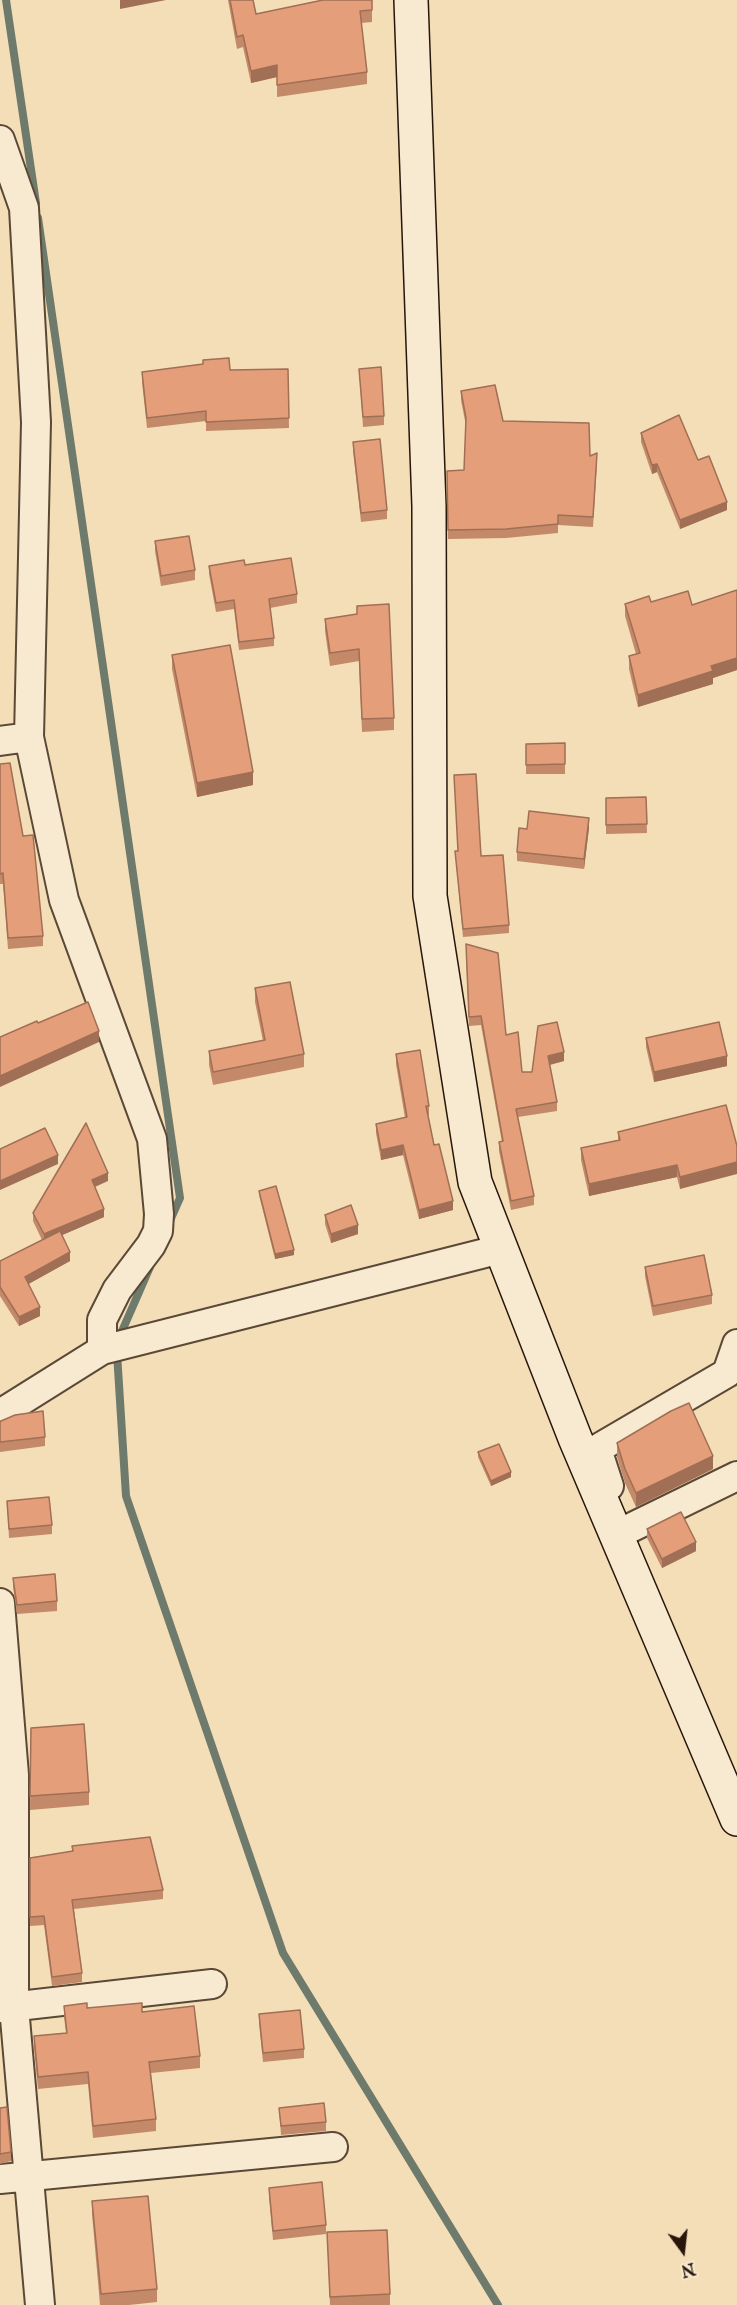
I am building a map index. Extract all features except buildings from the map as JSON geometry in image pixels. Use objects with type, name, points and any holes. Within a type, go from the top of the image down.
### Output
[{"type":"street","points":[[411,0],[429,506],[430,896],[475,1182],[575,1438],[619,1533],[737,1819]]},
{"type":"street","points":[[0,140],[24,208],[36,422],[29,737],[64,900],[152,1138],[159,1214],[158,1232],[117,1290],[102,1320],[102,1350]]},
{"type":"street","points":[[0,741],[29,737]]},
{"type":"street","points":[[0,1414],[102,1350],[501,1249]]},
{"type":"street","points":[[619,1533],[597,1449],[727,1373],[737,1344]]},
{"type":"street","points":[[619,1533],[737,1476]]},
{"type":"street","points":[[0,1603],[7,1770],[7,2008],[30,2176],[40,2305]]},
{"type":"street","points":[[7,2008],[212,1984]]},
{"type":"street","points":[[0,2179],[333,2147]]},
{"type":"waterway","points":[[6,0],[36,203]]},
{"type":"waterway","points":[[38,218],[180,1198],[169,1223]]},
{"type":"waterway","points":[[119,1338],[150,1267]]},
{"type":"waterway","points":[[117,1353],[126,1496],[283,1953],[498,2305]]}]
